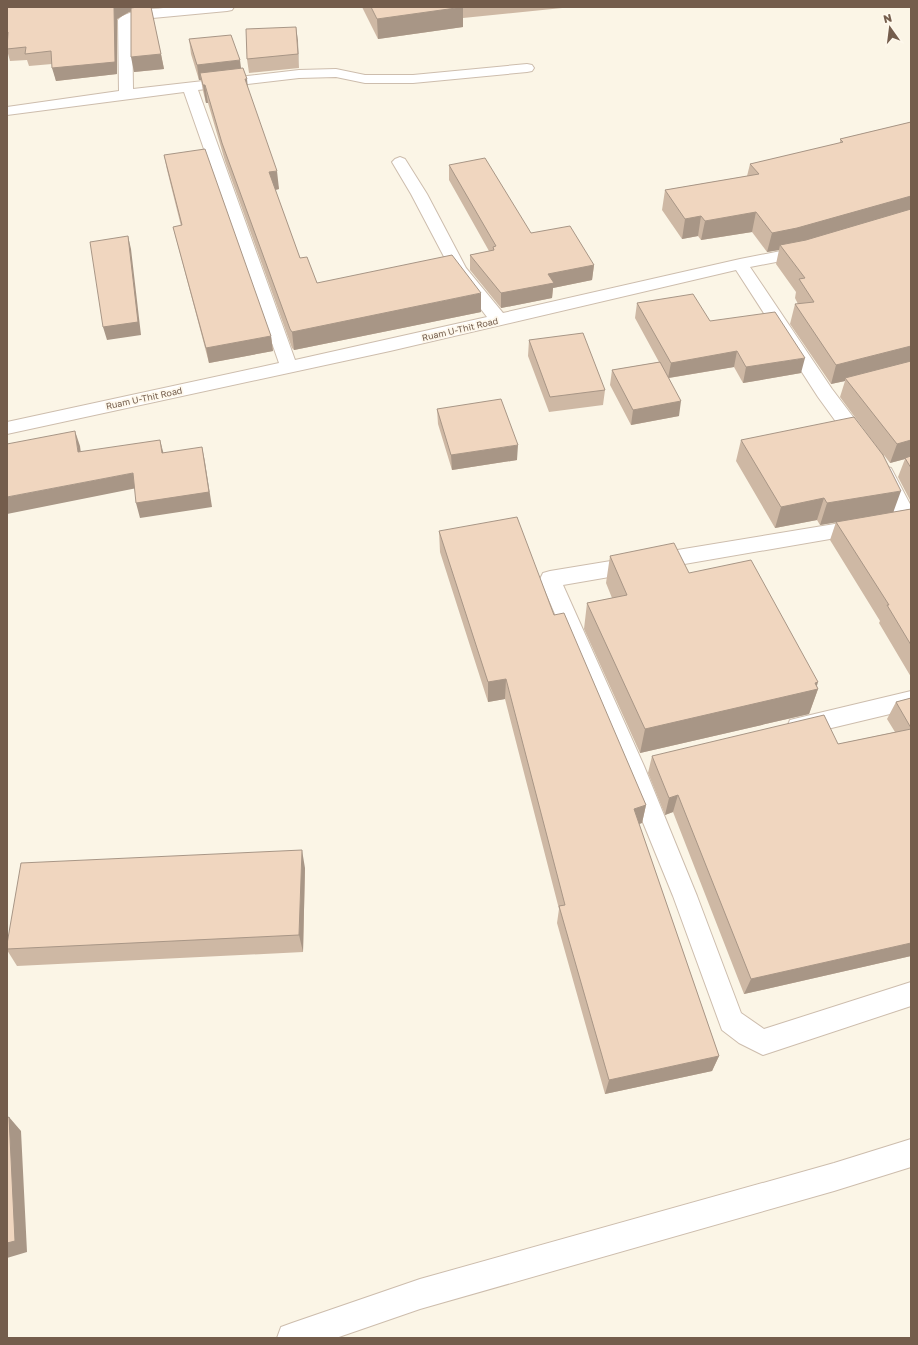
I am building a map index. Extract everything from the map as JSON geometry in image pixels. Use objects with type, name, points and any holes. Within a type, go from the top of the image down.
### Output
[{"type":"street","points":[[126,94],[125,20],[140,15],[183,9],[227,7]]},
{"type":"street","points":[[7,111],[189,86],[317,72],[336,73],[365,79],[400,79],[527,68]]},
{"type":"street","points":[[189,86],[289,367]]},
{"type":"street","points":[[400,162],[419,194],[459,270],[499,320]]},
{"type":"street","name":"Ruam U-Thit Road","points":[[7,428],[289,367],[740,264],[795,254],[824,246]]},
{"type":"street","points":[[740,264],[825,393],[894,470],[908,519],[550,579],[632,766],[685,896],[731,1021],[748,1034],[763,1042],[911,994]]},
{"type":"street","points":[[825,393],[846,388]]},
{"type":"street","points":[[779,731],[911,700]]},
{"type":"street","points":[[632,766],[655,760]]},
{"type":"street","points":[[292,1338],[420,1294],[834,1177],[911,1153]]},
{"type":"building","points":[[7,7],[114,7],[115,62],[52,68],[51,51],[25,54],[26,47],[7,49]]},
{"type":"building","points":[[151,7],[161,54],[131,57],[131,8]]},
{"type":"building","points":[[371,7],[463,7],[377,19]]},
{"type":"building","points":[[296,27],[298,54],[247,59],[246,29]]},
{"type":"building","points":[[231,35],[240,60],[197,65],[189,39]]},
{"type":"building","points":[[243,68],[247,79],[245,79],[277,171],[269,172],[300,258],[307,257],[317,283],[452,255],[481,293],[292,332],[222,143],[200,73]]},
{"type":"building","points":[[911,122],[911,196],[797,228],[772,233],[756,212],[705,221],[701,216],[685,219],[665,190],[759,174],[750,164],[843,142],[840,139]]},
{"type":"building","points":[[205,149],[271,336],[206,348],[173,227],[182,225],[164,155]]},
{"type":"building","points":[[485,158],[531,233],[570,226],[594,265],[548,274],[554,283],[501,293],[470,255],[494,250],[493,247],[496,246],[449,165]]},
{"type":"building","points":[[911,209],[911,346],[836,365],[795,304],[814,302],[799,279],[805,278],[780,245],[806,240]]},
{"type":"building","points":[[128,236],[138,322],[103,327],[90,242]]},
{"type":"building","points":[[693,294],[710,321],[775,312],[805,358],[746,367],[737,351],[671,363],[637,303]]},
{"type":"building","points":[[583,333],[605,390],[550,397],[529,340]]},
{"type":"building","points":[[911,361],[911,440],[897,444],[845,378]]},
{"type":"building","points":[[660,362],[681,401],[633,410],[612,370]]},
{"type":"building","points":[[501,399],[518,445],[451,455],[437,409]]},
{"type":"building","points":[[854,417],[883,455],[901,491],[827,503],[824,498],[781,507],[741,440]]},
{"type":"building","points":[[75,431],[78,452],[160,440],[162,453],[202,447],[209,492],[136,503],[133,473],[7,497],[7,444]]},
{"type":"building","points":[[911,456],[911,468],[905,458]]},
{"type":"building","points":[[911,509],[911,645],[887,605],[889,605],[836,522]]},
{"type":"building","points":[[517,517],[554,615],[564,613],[646,805],[634,809],[719,1056],[609,1080],[559,906],[565,905],[506,679],[488,682],[439,531]]},
{"type":"building","points":[[674,543],[689,573],[751,560],[818,682],[815,683],[818,689],[645,729],[587,603],[627,595],[610,556]]},
{"type":"building","points":[[911,698],[911,728],[896,702]]},
{"type":"building","points":[[824,715],[838,744],[911,729],[911,943],[751,979],[678,795],[669,798],[652,756]]},
{"type":"building","points":[[302,850],[299,935],[7,949],[21,863]]},
{"type":"building","points":[[9,1117],[15,1241],[7,1243],[7,1118]]}]
